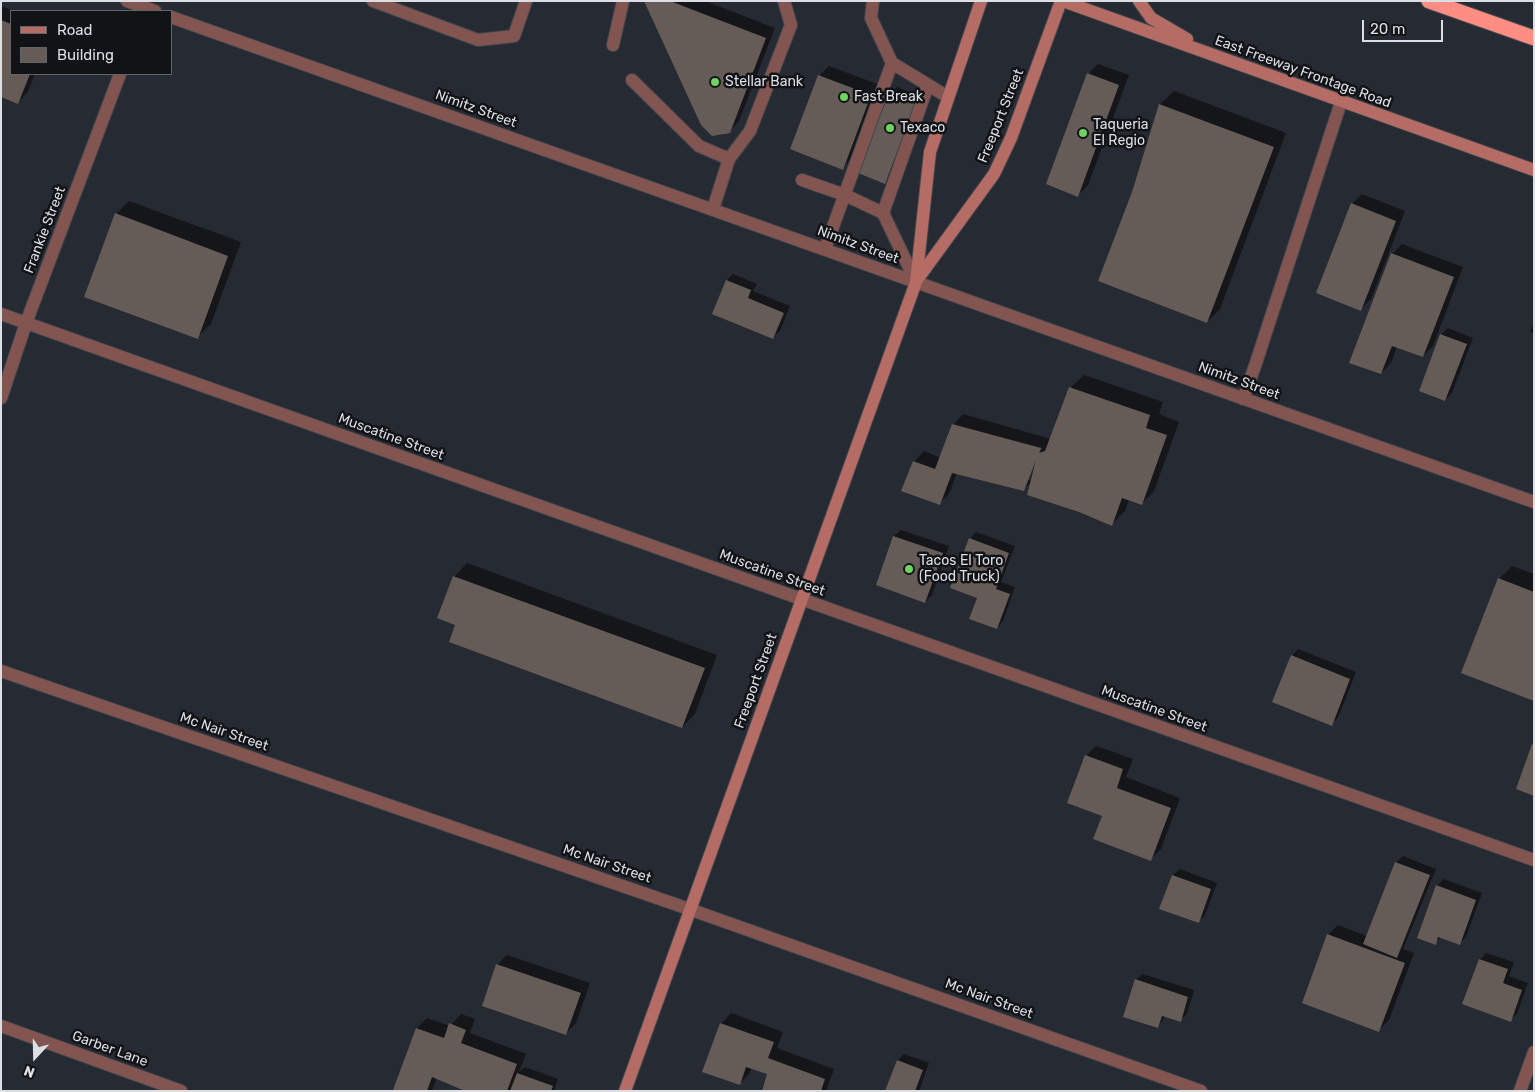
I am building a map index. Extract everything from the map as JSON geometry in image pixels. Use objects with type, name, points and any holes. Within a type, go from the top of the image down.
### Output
[{"type":"highway","points":[[1429,1],[1534,38]]},
{"type":"main road","name":"Freeport Street","points":[[625,1091],[916,282],[930,152],[981,1]]},
{"type":"main road","name":"Freeport Street","points":[[916,282],[994,174],[1011,138],[1062,1]]},
{"type":"main road","name":"East Freeway Frontage Road","points":[[1062,1],[1534,170]]},
{"type":"main road","points":[[1139,1],[1151,18],[1237,65]]},
{"type":"street","points":[[127,1],[148,8]]},
{"type":"street","points":[[373,1],[478,40],[514,36],[526,1]]},
{"type":"street","points":[[613,45],[623,1]]},
{"type":"street","points":[[713,209],[729,159],[750,132],[791,25],[784,1]]},
{"type":"street","points":[[873,1],[871,18],[892,63],[948,97]]},
{"type":"street","name":"Nimitz Street","points":[[172,17],[1534,502]]},
{"type":"street","points":[[826,250],[892,63]]},
{"type":"street","name":"Frankie Street","points":[[1,398],[26,323],[120,75]]},
{"type":"street","points":[[632,80],[699,146],[729,159]]},
{"type":"street","points":[[882,212],[928,85]]},
{"type":"street","points":[[1243,398],[1256,366],[1341,102]]},
{"type":"street","points":[[802,180],[845,195],[882,212],[916,282]]},
{"type":"street","name":"Muscatine Street","points":[[1,314],[1534,860]]},
{"type":"street","name":"Mc Nair Street","points":[[1,671],[689,909],[1201,1091]]},
{"type":"street","name":"Garber Lane","points":[[1,1026],[181,1091]]},
{"type":"street","points":[[1520,1091],[1534,1052]]},
{"type":"building","name":"Stellar Bank","points":[[644,1],[670,1],[766,38],[730,133],[712,136],[701,125]]},
{"type":"building","points":[[1,20],[10,24],[10,75],[30,75],[18,104],[1,97]]},
{"type":"building","points":[[1087,73],[1119,85],[1078,197],[1046,184]]},
{"type":"building","points":[[818,75],[871,95],[843,170],[790,149]]},
{"type":"building","points":[[889,93],[916,103],[885,184],[858,173]]},
{"type":"building","points":[[1159,104],[1274,147],[1207,323],[1098,281],[1132,192]]},
{"type":"building","points":[[1351,203],[1396,221],[1361,311],[1316,293]]},
{"type":"building","points":[[115,213],[228,256],[198,339],[84,297]]},
{"type":"building","points":[[1391,253],[1454,277],[1423,357],[1392,346],[1381,374],[1349,363]]},
{"type":"building","points":[[726,280],[751,290],[748,298],[784,313],[773,339],[712,314]]},
{"type":"building","points":[[1440,334],[1467,344],[1445,401],[1419,391]]},
{"type":"building","points":[[1069,387],[1150,415],[1146,428],[1167,435],[1142,505],[1122,498],[1112,526],[1079,512],[1027,495],[1036,460],[1024,491],[952,473],[940,505],[901,491],[913,461],[935,469],[952,424],[1041,448],[1039,453],[1045,451]]},
{"type":"building","name":"Tacos El Toro (Food Truck)","points":[[893,536],[943,553],[925,603],[876,585]]},
{"type":"building","points":[[969,538],[1009,553],[996,589],[1010,594],[997,629],[969,619],[977,598],[950,588]]},
{"type":"building","points":[[453,576],[705,668],[682,728],[449,642],[455,625],[437,618]]},
{"type":"building","points":[[1498,578],[1534,592],[1534,701],[1461,673]]},
{"type":"building","points":[[1291,655],[1350,679],[1332,726],[1272,702]]},
{"type":"building","points":[[1532,744],[1534,745],[1534,796],[1516,789]]},
{"type":"building","points":[[1085,755],[1123,769],[1117,788],[1171,808],[1151,861],[1093,839],[1102,816],[1067,803]]},
{"type":"building","points":[[1395,862],[1430,875],[1397,958],[1363,944]]},
{"type":"building","points":[[1172,875],[1211,889],[1199,923],[1159,909]]},
{"type":"building","points":[[1436,885],[1476,900],[1460,945],[1438,937],[1436,945],[1417,938]]},
{"type":"building","points":[[1327,934],[1405,963],[1379,1032],[1302,1003]]},
{"type":"building","points":[[1479,959],[1508,969],[1503,983],[1522,990],[1511,1022],[1462,1004]]},
{"type":"building","points":[[496,964],[581,993],[566,1035],[482,1006]]},
{"type":"building","points":[[1135,979],[1188,997],[1181,1022],[1162,1016],[1158,1028],[1123,1017]]},
{"type":"building","points":[[449,1023],[466,1030],[461,1043],[517,1064],[507,1091],[465,1091],[432,1077],[427,1091],[393,1090],[416,1028],[444,1038]]},
{"type":"building","points":[[720,1023],[774,1042],[768,1058],[825,1079],[821,1091],[762,1091],[767,1074],[746,1067],[740,1085],[702,1072]]},
{"type":"building","points":[[897,1060],[923,1070],[915,1091],[885,1091]]},
{"type":"building","points":[[517,1073],[553,1086],[551,1091],[510,1091]]},
{"type":"place","name":"Stellar Bank","points":[[715,82]]},
{"type":"place","name":"Fast Break","points":[[844,97]]},
{"type":"place","name":"Texaco","points":[[890,128]]},
{"type":"place","name":"Taqueria El Regio","points":[[1083,133]]},
{"type":"place","name":"Tacos El Toro (Food Truck)","points":[[909,569]]}]
